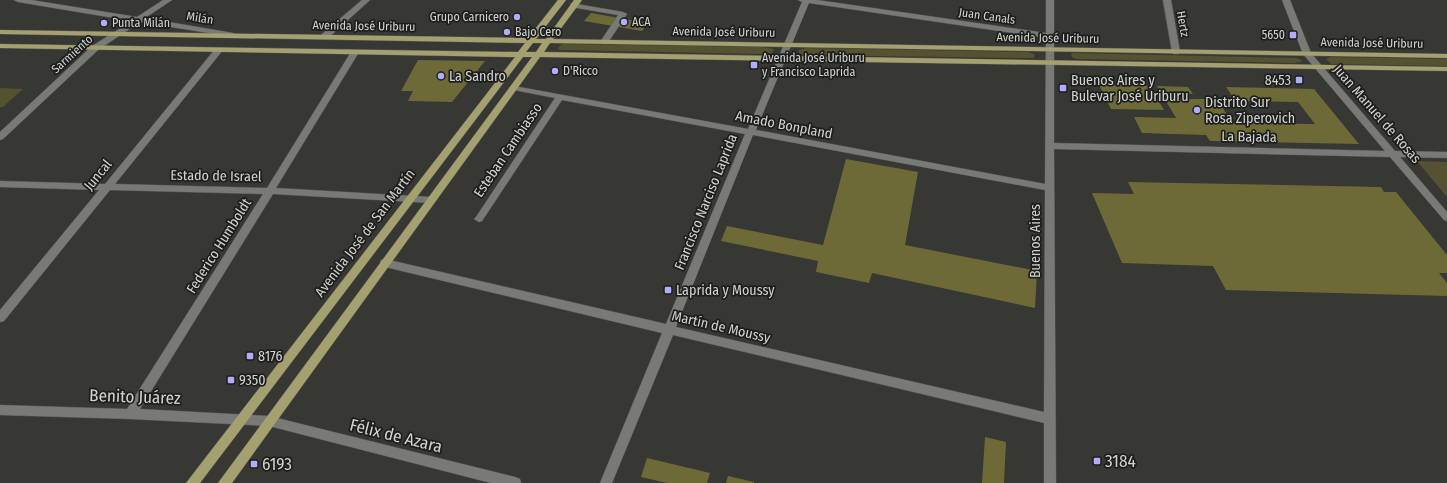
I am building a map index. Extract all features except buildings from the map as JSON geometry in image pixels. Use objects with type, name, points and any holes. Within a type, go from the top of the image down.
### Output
[{"type":"main road","name":"Avenida José de San Martín","points":[[192,483],[562,0]]},
{"type":"main road","points":[[224,483],[576,3]]},
{"type":"main road","name":"Avenida José Uriburu","points":[[0,32],[1447,56]]},
{"type":"main road","name":"Avenida José Uriburu","points":[[0,46],[1447,69]]},
{"type":"street","name":"Milán","points":[[18,0],[237,36]]},
{"type":"street","name":"Sarmiento","points":[[0,137],[95,48],[114,34],[168,0]]},
{"type":"street","points":[[324,37],[366,0]]},
{"type":"street","name":"Juan Canals","points":[[805,0],[1050,36]]},
{"type":"street","name":"Francisco Narciso Laprida","points":[[606,483],[805,0]]},
{"type":"street","name":"Buenos Aires","points":[[1050,0],[1050,483]]},
{"type":"street","name":"Hertz","points":[[1166,0],[1176,52]]},
{"type":"street","name":"Juan Manuel de Rosas","points":[[1286,0],[1307,54],[1447,218]]},
{"type":"street","points":[[576,3],[623,14],[604,42]]},
{"type":"street","name":"Juncal","points":[[0,318],[219,50]]},
{"type":"street","name":"Federico Humboldt","points":[[130,414],[270,192],[355,52]]},
{"type":"street","name":"Amado Bonpland","points":[[514,88],[1050,188]]},
{"type":"street","name":"Esteban Cambiasso","points":[[479,219],[560,97]]},
{"type":"street","name":"La Bajada","points":[[1050,148],[1073,147],[1447,155]]},
{"type":"street","name":"Estado de Israel","points":[[0,184],[270,192],[431,200]]},
{"type":"street","name":"Martín de Moussy","points":[[385,263],[1050,419]]},
{"type":"street","name":"Benito Juárez","points":[[0,410],[130,414],[269,421]]},
{"type":"street","name":"Félix de Azara","points":[[269,421],[515,483]]},
{"type":"shaded area","points":[[562,44],[762,47],[774,49],[772,54],[560,50],[558,48]]},
{"type":"shaded area","points":[[806,48],[1028,52],[1034,54],[1035,56],[1033,58],[1026,58],[803,55],[799,53],[799,50]]},
{"type":"shaded area","points":[[1072,53],[1297,58],[1303,61],[1295,63],[1078,59],[1073,58],[1071,55]]},
{"type":"shaded area","points":[[1331,57],[1447,59],[1447,66],[1331,64],[1326,59]]},
{"type":"shaded area","points":[[0,88],[23,89],[3,107],[0,107]]},
{"type":"shaded area","points":[[1417,161],[1447,162],[1447,197]]},
{"type":"place","name":"Grupo Carnicero","points":[[517,17]]},
{"type":"place","name":"ACA","points":[[624,22]]},
{"type":"place","name":"Punta Milán","points":[[104,23]]},
{"type":"place","name":"Bajo Cero","points":[[507,32]]},
{"type":"place","name":"5650","points":[[1293,35]]},
{"type":"place","name":"Avenida José Uriburu y Francisco Laprida","points":[[754,65]]},
{"type":"place","name":"D'Ricco","points":[[555,71]]},
{"type":"place","name":"La Sandro","points":[[441,76]]},
{"type":"place","name":"8453","points":[[1299,80]]},
{"type":"place","name":"Buenos Aires y Bulevar José Uriburu","points":[[1063,88]]},
{"type":"place","name":"Distrito Sur Rosa Ziperovich","points":[[1197,110]]},
{"type":"place","name":"Laprida y Moussy","points":[[668,290]]},
{"type":"place","name":"8176","points":[[250,356]]},
{"type":"place","name":"9350","points":[[231,380]]},
{"type":"place","name":"3184","points":[[1097,461]]},
{"type":"place","name":"6193","points":[[254,464]]}]
